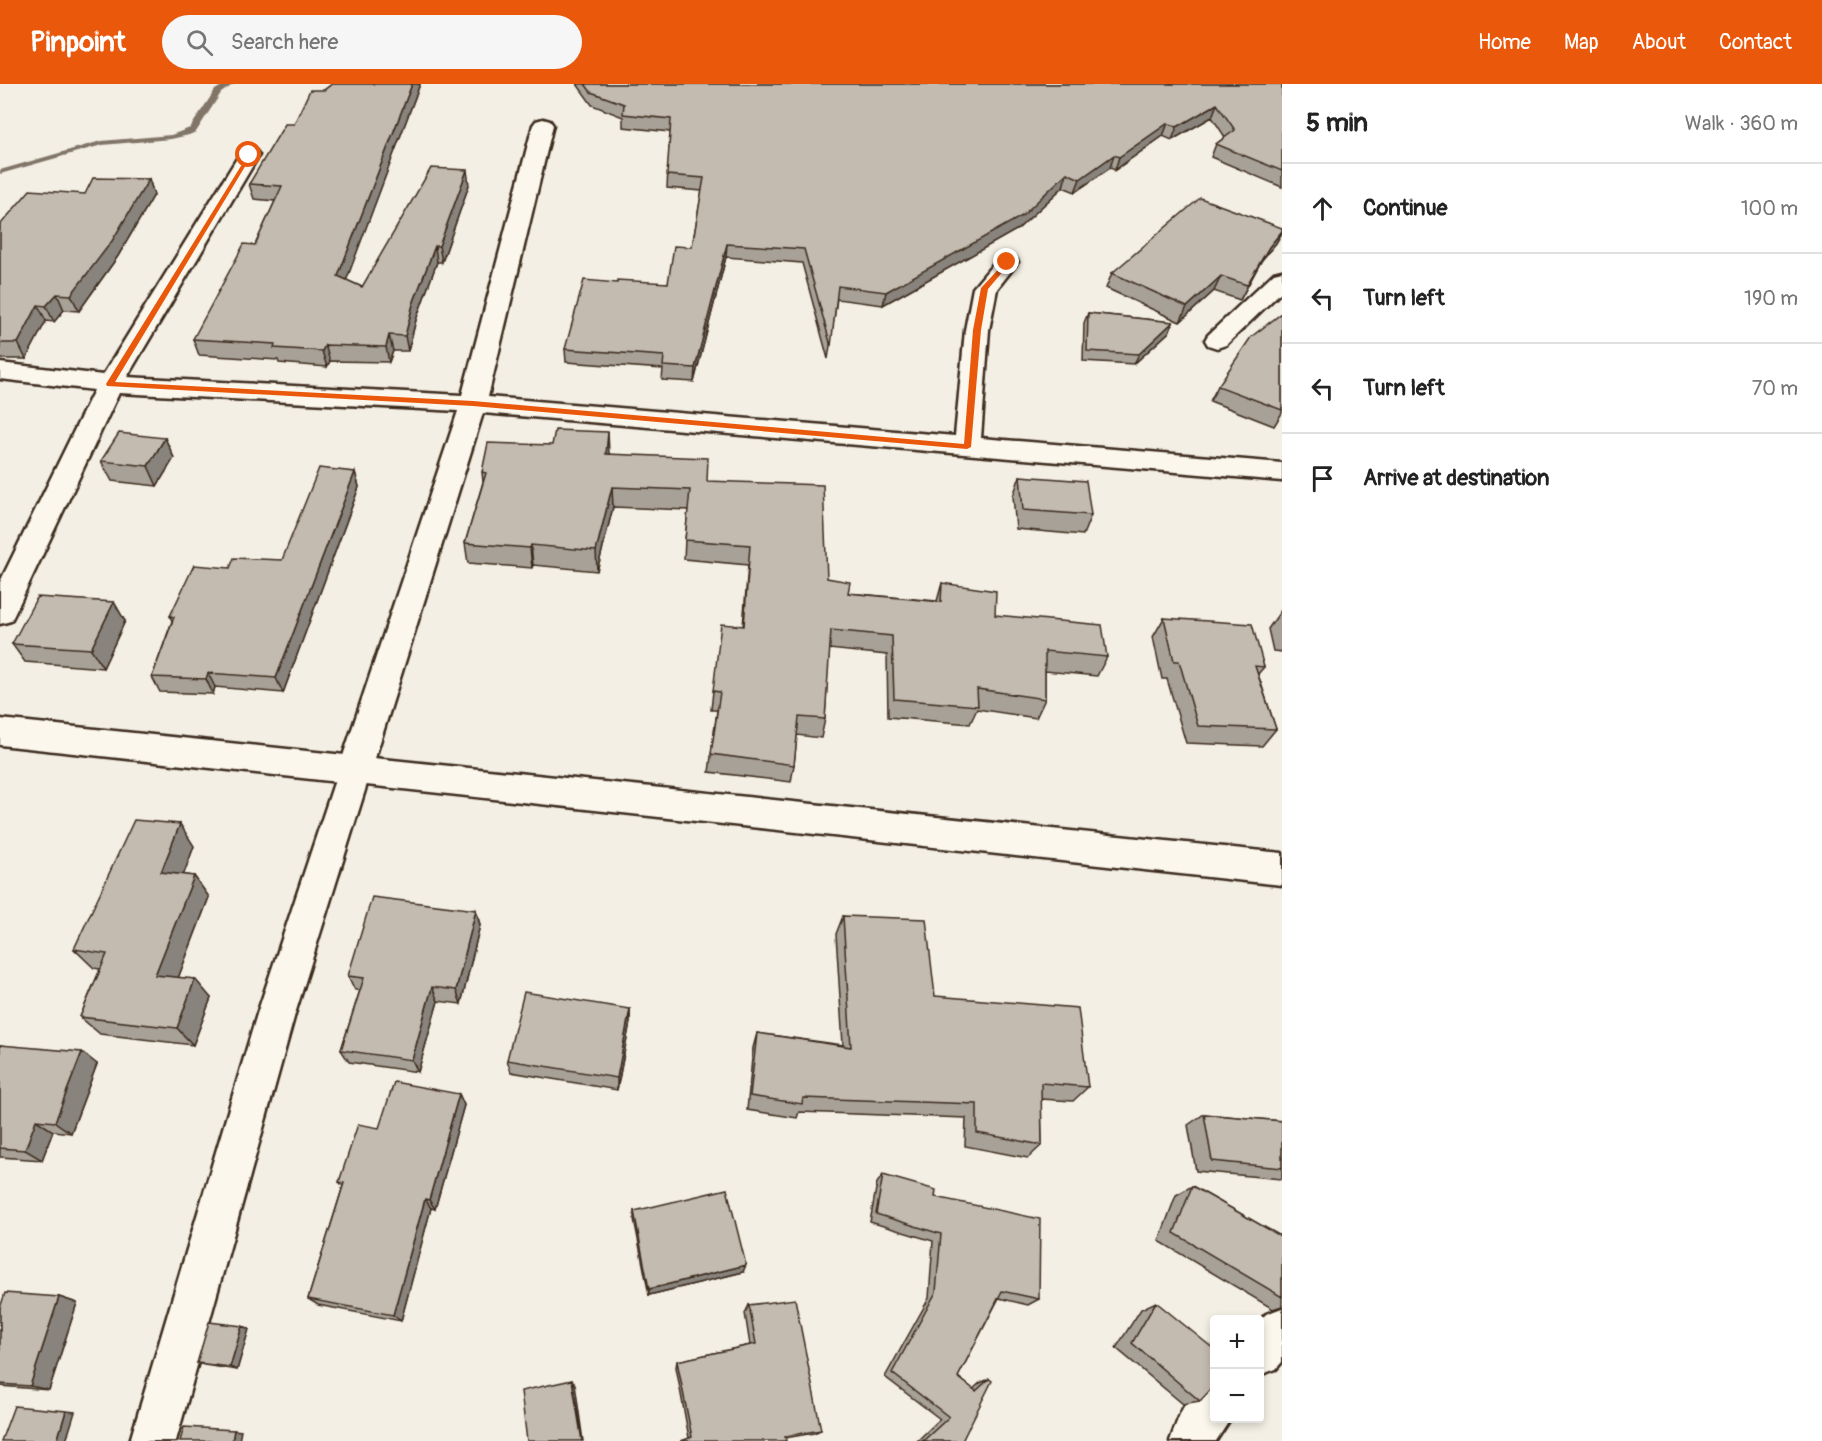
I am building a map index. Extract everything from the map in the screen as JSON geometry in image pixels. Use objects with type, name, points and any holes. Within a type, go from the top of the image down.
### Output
[{"type":"street","points":[[153,1441],[276,1014],[473,404],[543,125]]},
{"type":"street","points":[[0,613],[110,384],[249,155]]},
{"type":"street","points":[[967,447],[977,330],[985,288],[1007,262]]},
{"type":"street","points":[[1217,340],[1282,278]]},
{"type":"street","points":[[0,371],[110,384],[473,404],[1282,472]]},
{"type":"street","points":[[0,732],[356,768],[1282,869]]},
{"type":"street","points":[[1264,1349],[1282,1330]]},
{"type":"street","points":[[1193,1441],[1200,1422],[1210,1409]]},
{"type":"building","points":[[332,84],[412,84],[338,276],[362,287],[431,168],[467,170],[439,246],[435,246],[413,304],[405,336],[389,335],[386,347],[325,345],[322,351],[274,348],[275,344],[193,339],[244,244],[255,245],[282,186],[249,184],[285,124],[294,124],[310,90],[324,90]]},
{"type":"building","points":[[585,84],[1282,84],[1282,171],[1216,144],[1235,130],[1217,104],[1177,127],[1168,123],[1119,157],[1114,155],[1080,179],[1067,173],[1022,216],[886,292],[838,286],[831,346],[804,249],[727,244],[695,368],[663,366],[664,356],[565,349],[584,280],[617,283],[617,280],[668,283],[674,246],[692,247],[704,178],[667,175],[671,119],[623,114],[624,104],[591,92]]},
{"type":"building","points":[[93,178],[149,179],[112,241],[71,295],[57,294],[46,306],[38,305],[18,343],[0,343],[0,225],[30,190],[85,194]]},
{"type":"building","points":[[1200,198],[1282,228],[1247,285],[1221,276],[1187,307],[1112,273]]},
{"type":"building","points":[[1088,313],[1173,322],[1139,354],[1087,351]]},
{"type":"building","points":[[1282,313],[1282,410],[1218,386],[1251,337]]},
{"type":"building","points":[[555,430],[608,432],[606,454],[708,458],[707,481],[823,485],[827,578],[850,582],[848,593],[941,602],[942,583],[996,591],[995,615],[1102,625],[1107,657],[1045,651],[1045,699],[977,689],[978,706],[894,699],[892,636],[831,630],[825,719],[799,717],[794,765],[711,754],[720,692],[713,691],[721,624],[744,626],[750,545],[685,540],[690,490],[612,487],[596,551],[531,545],[530,548],[465,543],[486,473],[482,472],[488,443],[552,445]]},
{"type":"building","points":[[119,433],[165,438],[148,466],[101,461]]},
{"type":"building","points":[[319,468],[355,472],[276,678],[208,673],[206,679],[152,677],[174,617],[170,616],[194,565],[230,568],[234,558],[282,560]]},
{"type":"building","points":[[1020,476],[1086,481],[1091,515],[1023,510]]},
{"type":"building","points":[[37,597],[114,602],[91,649],[12,644]]},
{"type":"building","points":[[1164,618],[1252,624],[1264,667],[1255,666],[1276,729],[1198,726],[1179,661],[1174,661]]},
{"type":"building","points":[[134,820],[180,824],[161,872],[194,876],[155,975],[195,979],[177,1028],[80,1017],[107,954],[74,949]]},
{"type":"building","points":[[372,897],[476,910],[456,990],[432,987],[412,1060],[341,1050],[364,978],[348,976]]},
{"type":"building","points":[[843,916],[926,919],[935,996],[1078,1008],[1088,1087],[1041,1083],[1042,1145],[977,1133],[977,1104],[803,1098],[802,1104],[750,1096],[757,1033],[851,1047]]},
{"type":"building","points":[[524,992],[630,1009],[617,1078],[507,1060]]},
{"type":"building","points":[[0,1045],[82,1052],[55,1122],[36,1120],[25,1150],[0,1148]]},
{"type":"building","points":[[394,1082],[459,1094],[429,1200],[425,1199],[393,1315],[308,1299],[344,1183],[339,1182],[358,1124],[379,1128]]},
{"type":"building","points":[[1204,1114],[1282,1121],[1282,1168],[1212,1161]]},
{"type":"building","points":[[883,1175],[936,1190],[935,1197],[1040,1219],[1039,1299],[1002,1291],[958,1377],[976,1391],[989,1379],[992,1381],[962,1441],[923,1441],[949,1417],[892,1373],[936,1292],[941,1234],[876,1214]]},
{"type":"building","points":[[1192,1186],[1282,1237],[1282,1297],[1174,1233]]},
{"type":"building","points":[[727,1189],[746,1265],[649,1289],[634,1211]]},
{"type":"building","points":[[5,1293],[59,1297],[30,1386],[0,1384],[0,1308]]},
{"type":"building","points":[[795,1299],[821,1430],[785,1436],[786,1441],[681,1441],[692,1437],[677,1361],[756,1344],[749,1305]]},
{"type":"building","points":[[1156,1302],[1210,1346],[1210,1390],[1200,1401],[1132,1343]]},
{"type":"building","points":[[209,1322],[242,1326],[230,1367],[197,1363]]},
{"type":"building","points":[[572,1380],[582,1441],[527,1441],[521,1391]]},
{"type":"building","points":[[14,1406],[66,1411],[57,1441],[1,1441]]},
{"type":"building","points":[[184,1427],[234,1430],[232,1441],[180,1441]]},
{"type":"waterway","points":[[0,172],[101,143],[171,137],[186,133],[193,130],[218,92],[230,84]]},
{"type":"route","points":[[249,155],[110,384],[473,404],[967,447],[977,330],[985,288],[1007,262]]}]
